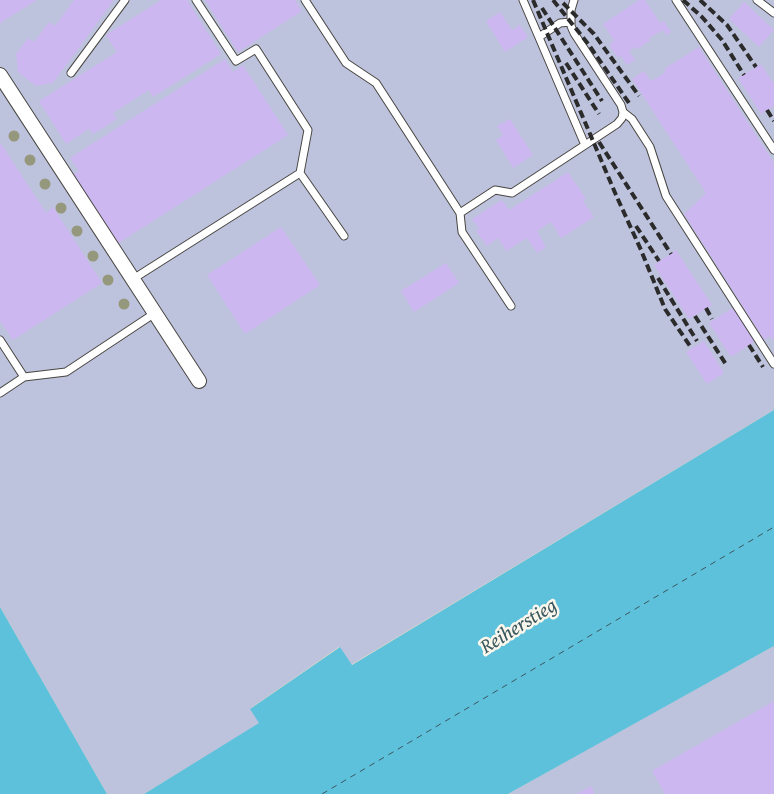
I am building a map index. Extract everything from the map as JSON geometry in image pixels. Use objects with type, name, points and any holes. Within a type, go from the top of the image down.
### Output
[{"type":"street","points":[[0,75],[199,381]]},
{"type":"lane","points":[[71,73],[125,0]]},
{"type":"lane","points":[[196,0],[236,61],[256,49],[308,130],[300,173],[344,236]]},
{"type":"lane","points":[[304,0],[346,63],[376,83],[460,213],[462,232],[511,306]]},
{"type":"lane","points":[[524,0],[585,145]]},
{"type":"lane","points":[[460,213],[495,190],[512,193],[617,124],[622,118],[621,105],[574,33],[571,22],[571,10],[574,0]]},
{"type":"lane","points":[[676,0],[774,150]]},
{"type":"lane","points":[[757,0],[774,13]]},
{"type":"lane","points":[[539,37],[560,23],[571,22]]},
{"type":"lane","points":[[623,112],[632,119],[650,147],[666,196],[774,364]]},
{"type":"lane","points":[[133,279],[300,173]]},
{"type":"lane","points":[[0,393],[24,378],[66,372],[155,313]]},
{"type":"lane","points":[[0,340],[24,378]]},
{"type":"shaded area","points":[[0,0],[774,0],[774,410],[351,665],[339,647],[251,708],[260,723],[144,794],[107,794],[0,607]]},
{"type":"shaded area","points":[[774,646],[774,794],[508,794],[606,739]]},
{"type":"water","name":"Reiherstieg","points":[[774,410],[774,646],[508,794],[144,794],[259,723],[250,709],[340,647],[352,665]]},
{"type":"water","points":[[0,607],[107,794],[0,794]]},
{"type":"building","points":[[0,0],[37,0],[0,23]]},
{"type":"building","points":[[74,0],[114,0],[53,83],[36,86],[18,72],[16,54],[28,38],[34,42],[49,22],[55,26]]},
{"type":"building","points":[[161,0],[187,0],[221,54],[153,97],[149,90],[113,113],[117,119],[93,134],[89,129],[66,144],[39,101],[117,52],[106,35]]},
{"type":"building","points":[[205,0],[295,0],[302,11],[238,52]]},
{"type":"building","points":[[639,0],[645,0],[660,23],[664,21],[671,32],[666,35],[663,30],[649,38],[651,40],[637,49],[636,47],[629,51],[635,60],[627,65],[621,56],[618,58],[609,45],[614,41],[603,24]]},
{"type":"building","points":[[744,2],[774,30],[759,47],[729,19]]},
{"type":"building","points":[[500,12],[512,30],[520,25],[528,37],[505,52],[486,21]]},
{"type":"building","points":[[699,47],[774,163],[774,341],[770,336],[764,340],[684,214],[706,193],[632,79],[644,71],[651,81],[666,72],[664,69]]},
{"type":"building","points":[[225,59],[233,72],[243,65],[288,135],[117,244],[72,175],[79,171],[70,158]]},
{"type":"building","points":[[761,64],[774,84],[774,106],[761,114],[738,78]]},
{"type":"building","points":[[510,119],[533,155],[513,168],[496,140],[503,135],[497,126]]},
{"type":"building","points":[[0,142],[46,213],[53,207],[102,283],[13,340],[0,321]]},
{"type":"building","points":[[568,172],[586,199],[583,201],[594,217],[561,238],[551,222],[537,231],[546,247],[537,253],[527,238],[506,251],[498,238],[487,246],[476,231],[479,229],[472,219],[502,200],[509,210]]},
{"type":"building","points":[[281,227],[320,285],[245,334],[207,275]]},
{"type":"building","points":[[676,250],[712,305],[689,319],[654,265]]},
{"type":"building","points":[[446,263],[459,283],[414,312],[401,291]]},
{"type":"building","points":[[734,307],[755,341],[731,357],[709,323]]},
{"type":"building","points":[[704,341],[724,373],[707,384],[686,352]]},
{"type":"building","points":[[774,701],[774,794],[665,794],[652,771]]},
{"type":"building","points":[[591,786],[595,794],[576,794]]},
{"type":"ferry route","points":[[322,794],[774,527]]},
{"type":"railway","points":[[533,0],[665,309],[690,346]]},
{"type":"railway","points":[[553,0],[589,45],[629,103]]},
{"type":"railway","points":[[683,0],[702,17],[722,40],[744,75]]},
{"type":"railway","points":[[700,0],[727,25],[756,67]]},
{"type":"railway","points":[[563,3],[594,34],[639,96]]},
{"type":"railway","points":[[542,8],[602,101]]},
{"type":"railway","points":[[566,63],[599,114]]},
{"type":"railway","points":[[767,110],[774,121]]},
{"type":"railway","points":[[599,142],[671,254]]},
{"type":"railway","points":[[636,226],[659,261]]},
{"type":"railway","points":[[658,278],[697,341]]},
{"type":"railway","points":[[706,308],[712,319]]},
{"type":"railway","points":[[695,316],[727,366]]},
{"type":"railway","points":[[749,345],[763,367]]}]
